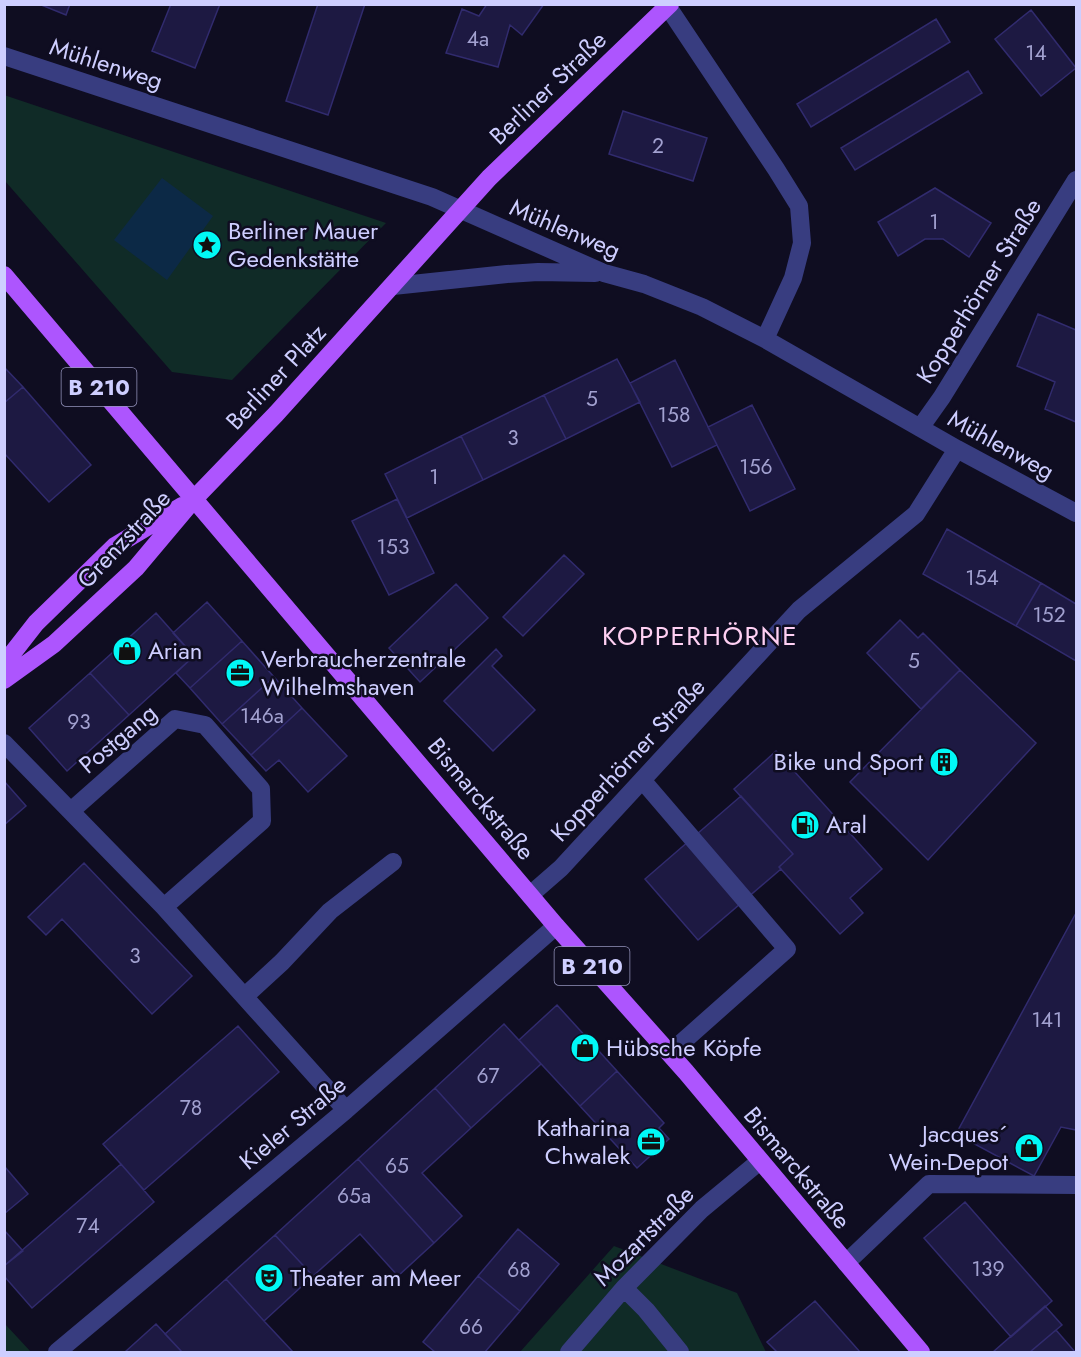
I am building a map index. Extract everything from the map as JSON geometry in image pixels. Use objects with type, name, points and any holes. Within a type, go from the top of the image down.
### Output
[{"type":"main road","name":"Berliner Straße","points":[[460,209],[489,178],[668,5]]},
{"type":"main road","name":"Berliner Platz","points":[[194,499],[276,414],[460,209]]},
{"type":"main road","name":"Bismarckstraße","points":[[4,275],[556,927],[670,1053],[921,1353]]},
{"type":"main road","name":"Grenzstraße","points":[[4,664],[36,623],[115,546],[194,499]]},
{"type":"main road","name":"Grenzstraße","points":[[4,680],[54,644],[136,568],[194,499]]},
{"type":"street","points":[[668,5],[799,206],[802,243],[793,278],[765,339]]},
{"type":"street","name":"Mühlenweg","points":[[4,56],[432,197],[604,273],[644,284],[702,307],[765,339],[957,449],[1077,513]]},
{"type":"street","name":"Kopperhörner Straße","points":[[920,428],[942,397],[1077,180]]},
{"type":"street","points":[[393,286],[538,272],[604,273]]},
{"type":"street","name":"Kopperhörner Straße","points":[[530,895],[561,868],[799,610],[916,514],[957,449]]},
{"type":"street","name":"Postgang","points":[[72,810],[175,719],[205,725],[261,789],[262,821],[164,907]]},
{"type":"street","name":"Postgang","points":[[4,742],[164,907],[346,1110]]},
{"type":"street","points":[[643,781],[787,949],[670,1053]]},
{"type":"street","points":[[245,996],[282,962],[330,911],[393,862]]},
{"type":"street","name":"Kieler Straße","points":[[57,1353],[346,1110],[556,927]]},
{"type":"street","name":"Mozartstraße","points":[[569,1353],[624,1288],[702,1209],[760,1161]]},
{"type":"street","points":[[846,1263],[929,1185],[1077,1185]]},
{"type":"street","points":[[624,1288],[646,1310],[680,1353]]},
{"type":"green space","points":[[4,95],[386,223],[232,380],[172,372],[5,181]]},
{"type":"green space","points":[[614,1246],[737,1293],[766,1352],[520,1352]]},
{"type":"green space","points":[[5,1324],[31,1352],[5,1352]]},
{"type":"water","points":[[162,178],[213,216],[167,280],[114,240]]},
{"type":"building","points":[[39,4],[70,4],[66,15]]},
{"type":"building","points":[[171,4],[220,4],[195,68],[152,51]]},
{"type":"building","points":[[318,4],[365,4],[328,115],[286,101]]},
{"type":"building","points":[[487,4],[544,4],[522,35],[510,25],[498,67],[446,53],[462,9],[479,16]]},
{"type":"building","points":[[1031,10],[1076,68],[1041,96],[995,39]]},
{"type":"building","points":[[936,19],[950,42],[811,127],[797,104]]},
{"type":"building","points":[[968,71],[982,93],[855,170],[841,148]]},
{"type":"building","points":[[623,111],[707,138],[693,181],[609,154]]},
{"type":"building","points":[[935,188],[991,223],[969,257],[943,239],[925,239],[898,256],[878,222]]},
{"type":"building","points":[[1038,314],[1076,330],[1076,422],[1045,409],[1055,382],[1017,366]]},
{"type":"building","points":[[617,359],[640,402],[566,439],[544,395]]},
{"type":"building","points":[[675,360],[717,445],[672,467],[630,383]]},
{"type":"building","points":[[4,367],[23,387],[4,403]]},
{"type":"building","points":[[23,387],[91,465],[49,502],[4,453],[4,403]]},
{"type":"building","points":[[544,395],[566,439],[483,480],[461,436]]},
{"type":"building","points":[[752,405],[795,489],[750,511],[708,427]]},
{"type":"building","points":[[461,436],[483,480],[407,518],[385,474]]},
{"type":"building","points":[[397,499],[434,573],[389,595],[352,521]]},
{"type":"building","points":[[947,529],[1041,583],[1016,626],[923,574]]},
{"type":"building","points":[[564,555],[584,574],[523,636],[503,617]]},
{"type":"building","points":[[1041,583],[1076,604],[1076,661],[1016,626]]},
{"type":"building","points":[[456,584],[488,618],[420,682],[389,648]]},
{"type":"building","points":[[207,602],[242,641],[190,688],[176,673],[194,656],[173,633]]},
{"type":"building","points":[[156,613],[194,656],[129,715],[90,673]]},
{"type":"building","points":[[900,620],[918,638],[923,633],[960,670],[921,709],[867,653]]},
{"type":"building","points":[[242,641],[274,677],[222,724],[190,688]]},
{"type":"building","points":[[496,649],[502,656],[492,666],[535,710],[493,751],[444,701]]},
{"type":"building","name":"Bike und Sport","points":[[960,670],[1036,743],[928,860],[850,782]]},
{"type":"building","points":[[90,673],[129,715],[67,771],[29,728]]},
{"type":"building","points":[[274,677],[302,708],[251,755],[222,724]]},
{"type":"building","points":[[302,708],[347,756],[308,792],[279,760],[266,771],[251,755]]},
{"type":"building","name":"Aral","points":[[776,751],[882,869],[850,898],[863,913],[840,934],[779,867],[793,854],[734,789]]},
{"type":"building","points":[[4,781],[26,806],[4,825]]},
{"type":"building","points":[[741,796],[793,854],[779,867],[781,869],[698,940],[645,879]]},
{"type":"building","points":[[84,863],[192,976],[152,1014],[62,919],[46,935],[28,917]]},
{"type":"building","points":[[1076,913],[1076,1130],[1061,1127],[1034,1176],[956,1134]]},
{"type":"building","points":[[557,1005],[617,1071],[580,1106],[519,1040]]},
{"type":"building","points":[[504,1024],[541,1064],[471,1128],[435,1088]]},
{"type":"building","points":[[238,1026],[279,1072],[144,1190],[103,1144]]},
{"type":"building","points":[[617,1071],[664,1123],[659,1128],[669,1139],[637,1168],[580,1106]]},
{"type":"building","points":[[435,1088],[471,1128],[422,1173],[462,1216],[434,1243],[358,1159]]},
{"type":"building","points":[[358,1159],[434,1243],[398,1276],[360,1234],[313,1276],[275,1235]]},
{"type":"building","points":[[121,1164],[154,1202],[32,1308],[4,1276],[4,1266]]},
{"type":"building","points":[[4,1167],[28,1194],[4,1214]]},
{"type":"building","points":[[965,1202],[1052,1301],[1011,1337],[924,1238]]},
{"type":"building","points":[[518,1229],[559,1264],[520,1311],[478,1276]]},
{"type":"building","points":[[4,1230],[23,1251],[4,1266]]},
{"type":"building","points":[[275,1235],[313,1276],[264,1321],[226,1279]]},
{"type":"building","points":[[478,1276],[520,1311],[485,1352],[435,1352],[423,1342]]},
{"type":"building","points":[[226,1279],[293,1352],[182,1352],[165,1334]]},
{"type":"building","points":[[815,1301],[860,1352],[777,1352],[767,1342]]},
{"type":"building","points":[[1045,1306],[1062,1325],[1030,1352],[993,1352]]},
{"type":"building","points":[[156,1324],[182,1352],[125,1352]]},
{"type":"building","points":[[1056,1330],[1075,1352],[1030,1352]]},
{"type":"place","name":"Berliner Mauer Gedenkstätte","points":[[207,245]]},
{"type":"place","name":"Arian","points":[[127,651]]},
{"type":"place","name":"Verbraucherzentrale Wilhelmshaven","points":[[240,673]]},
{"type":"place","name":"Bike und Sport","points":[[944,762]]},
{"type":"place","name":"Aral","points":[[805,825]]},
{"type":"place","name":"Hübsche Köpfe","points":[[585,1048]]},
{"type":"place","name":"Katharina Chwalek","points":[[651,1142]]},
{"type":"place","name":"Jacques´ Wein-Depot","points":[[1029,1148]]},
{"type":"place","name":"Theater am Meer","points":[[269,1278]]},
{"type":"district","name":"KOPPERHÖRNE","points":[[700,636]]}]
